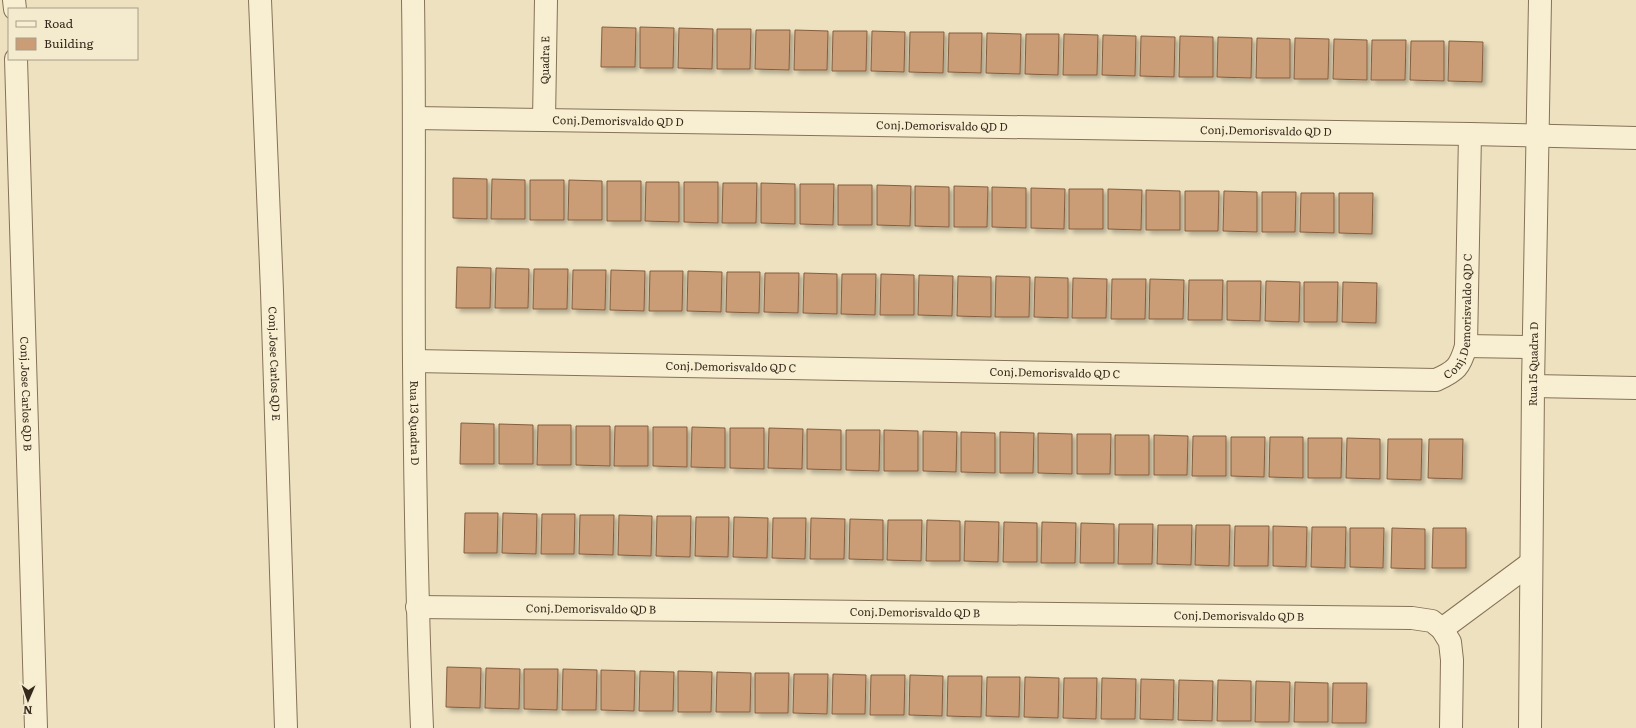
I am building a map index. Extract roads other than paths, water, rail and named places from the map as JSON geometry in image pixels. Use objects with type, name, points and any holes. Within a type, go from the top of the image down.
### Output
[{"type":"street","name":"Conj.Jose Carlos QD E","points":[[260,0],[273,307],[286,728]]},
{"type":"street","name":"Rua 13 Quadra D","points":[[413,0],[415,118],[414,361],[417,606],[422,728]]},
{"type":"street","name":"Quadra E","points":[[544,120],[546,0]]},
{"type":"street","name":"Rua 15 Quadra D","points":[[1530,728],[1533,347],[1540,0]]},
{"type":"street","name":"Conj.Jose Carlos QD B","points":[[16,60],[36,728]]},
{"type":"street","name":"Conj.Demorisvaldo QD D","points":[[415,118],[1538,135],[1636,138]]},
{"type":"street","name":"Conj.Demorisvaldo QD C","points":[[414,361],[1436,380],[1451,373],[1461,362],[1466,346],[1470,134]]},
{"type":"street","points":[[1466,346],[1533,347]]},
{"type":"street","points":[[1533,386],[1636,388]]},
{"type":"street","points":[[1451,728],[1452,660],[1450,642],[1442,629],[1531,563]]},
{"type":"street","name":"Conj.Demorisvaldo QD B","points":[[417,606],[1412,618],[1432,622],[1442,629]]}]
